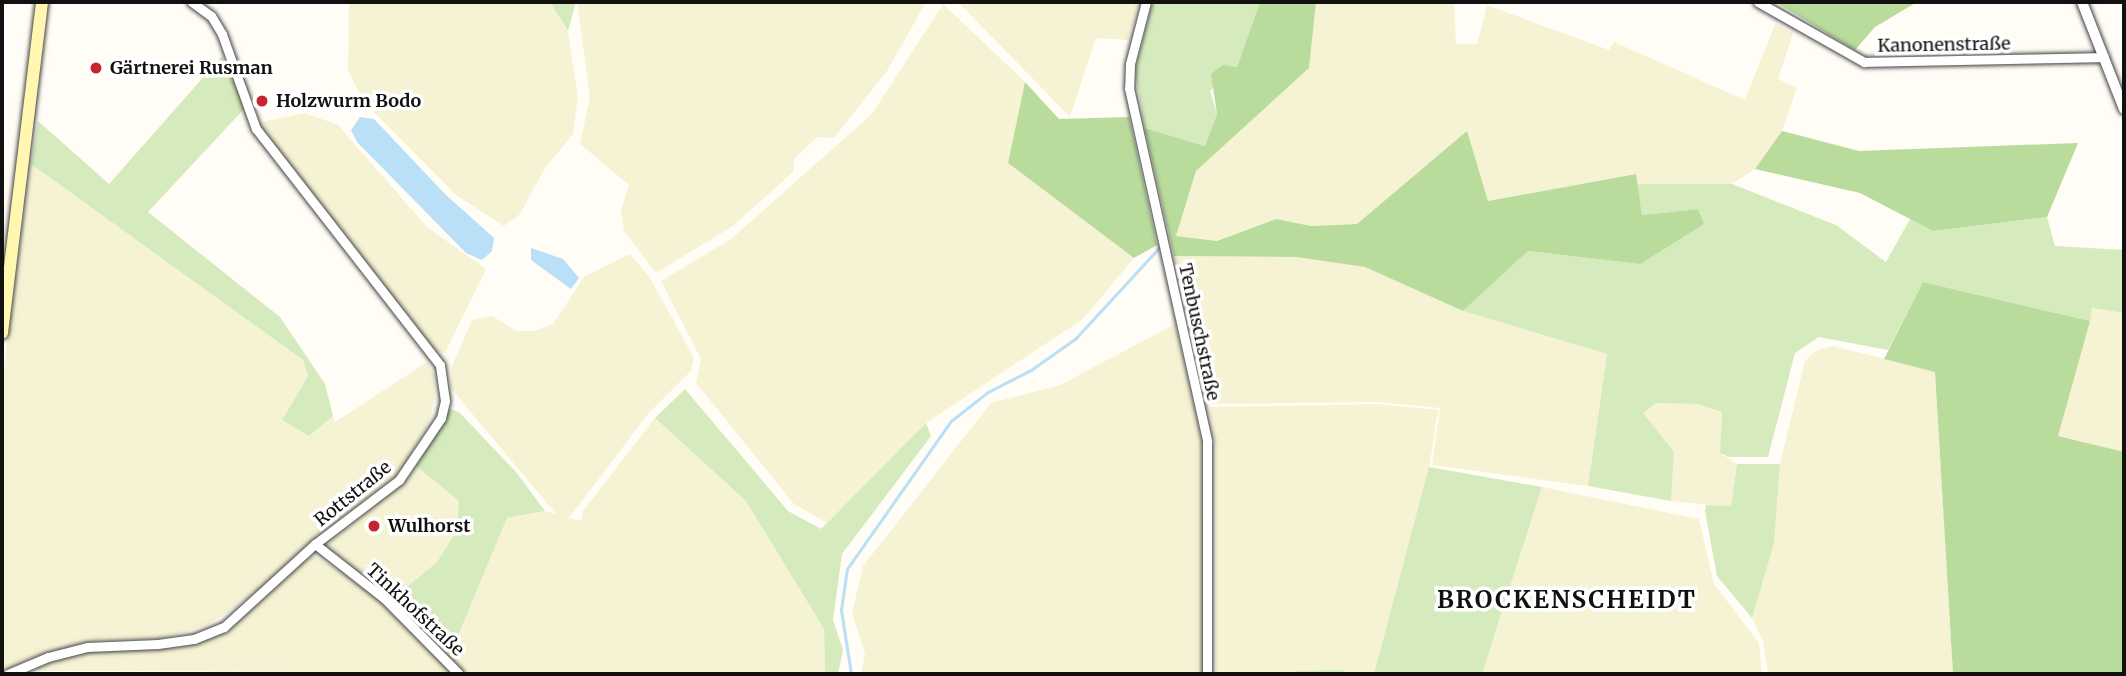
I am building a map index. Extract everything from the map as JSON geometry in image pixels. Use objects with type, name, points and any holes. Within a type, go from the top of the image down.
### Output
[{"type":"main road","points":[[2,333],[42,2]]},
{"type":"street","name":"Rottstraße","points":[[8,674],[48,657],[87,647],[194,639],[224,627],[315,544],[399,480],[433,436],[444,401],[440,365],[256,129],[222,34],[211,16],[192,2]]},
{"type":"street","name":"Tenbuschstraße","points":[[1146,2],[1130,64],[1129,88],[1207,441],[1206,674]]},
{"type":"street","name":"Kanonenstraße","points":[[1758,2],[1864,62],[2104,57]]},
{"type":"street","points":[[2082,2],[2124,109]]},
{"type":"street","name":"Tinkhofstraße","points":[[315,544],[385,599],[459,674]]},
{"type":"shaded area","points":[[349,2],[550,2],[568,32],[578,97],[573,134],[545,168],[520,214],[504,226],[456,195],[363,101],[348,70]]},
{"type":"shaded area","points":[[577,2],[926,2],[887,71],[834,138],[817,137],[795,158],[793,172],[733,226],[656,273],[624,231],[621,210],[629,185],[580,144],[590,97]]},
{"type":"shaded area","points":[[958,2],[1139,2],[1128,40],[1096,38],[1070,117]]},
{"type":"shaded area","points":[[1316,2],[1454,2],[1456,44],[1477,44],[1487,5],[1609,50],[1614,42],[1745,100],[1775,24],[1793,33],[1778,79],[1797,88],[1782,131],[1755,169],[1732,184],[1637,184],[1635,174],[1488,201],[1467,132],[1357,224],[1311,226],[1276,219],[1217,241],[1176,236],[1196,171],[1309,68]]},
{"type":"shaded area","points":[[943,4],[1025,82],[1008,163],[1134,258],[1083,319],[926,423],[827,523],[794,504],[696,383],[701,359],[661,281],[731,239],[872,114]]},
{"type":"shaded area","points":[[305,113],[338,125],[427,227],[486,269],[445,353],[436,352],[257,123]]},
{"type":"shaded area","points":[[31,164],[303,360],[308,376],[282,420],[309,436],[333,416],[335,422],[427,362],[434,375],[435,399],[429,421],[399,474],[315,538],[255,593],[208,625],[160,638],[103,640],[27,659],[2,674],[2,383]]},
{"type":"shaded area","points":[[630,254],[649,276],[694,358],[691,371],[648,414],[569,518],[581,521],[583,511],[655,418],[746,501],[824,629],[825,674],[38,671],[38,666],[87,652],[172,647],[208,638],[241,620],[304,560],[314,556],[366,587],[416,638],[450,655],[507,518],[545,511],[556,514],[450,387],[452,366],[472,320],[492,316],[517,331],[534,331],[553,324],[584,277]]},
{"type":"shaded area","points":[[1174,256],[1296,257],[1365,267],[1463,311],[1607,354],[1588,486],[1432,465],[1440,408],[1377,402],[1208,404]]},
{"type":"shaded area","points":[[2092,308],[2124,313],[2122,452],[2058,436]]},
{"type":"shaded area","points":[[1175,324],[1202,442],[1204,674],[861,674],[865,654],[852,613],[863,566],[991,403],[1060,385]]},
{"type":"shaded area","points":[[1832,346],[1935,371],[1953,674],[1768,674],[1763,641],[1752,618],[1774,544],[1780,464],[1805,361],[1815,351]]},
{"type":"shaded area","points":[[1656,403],[1697,404],[1722,412],[1720,453],[1737,464],[1731,507],[1671,501],[1674,452],[1642,413]]},
{"type":"shaded area","points":[[1378,404],[1438,410],[1427,482],[1374,674],[1343,674],[1343,671],[1216,674],[1216,444],[1209,407]]},
{"type":"shaded area","points":[[416,466],[459,501],[457,530],[437,562],[408,586],[386,574],[377,587],[324,547],[400,486]]},
{"type":"shaded area","points":[[1542,487],[1699,519],[1714,584],[1759,643],[1762,674],[1482,674]]},
{"type":"green space","points":[[550,2],[576,2],[568,31]]},
{"type":"green space","points":[[1153,2],[1260,2],[1237,67],[1210,91],[1217,114],[1205,146],[1145,128],[1135,71]]},
{"type":"green space","points":[[1260,2],[1316,2],[1309,68],[1196,171],[1176,236],[1217,241],[1276,219],[1311,226],[1357,224],[1467,131],[1488,201],[1636,174],[1642,215],[1698,209],[1704,224],[1640,264],[1528,251],[1463,311],[1365,267],[1296,257],[1174,256],[1145,128],[1205,146],[1217,114],[1211,74],[1223,65],[1237,67]]},
{"type":"green space","points":[[1776,2],[1917,2],[1875,27],[1855,50]]},
{"type":"green space","points":[[222,56],[245,108],[148,212],[280,317],[325,384],[333,416],[309,436],[282,420],[308,376],[303,360],[31,164],[38,121],[109,184]]},
{"type":"green space","points":[[1025,82],[1059,119],[1129,117],[1157,245],[1134,258],[1008,163]]},
{"type":"green space","points":[[1782,131],[1859,151],[2078,143],[2047,217],[1933,231],[1860,193],[1755,169]]},
{"type":"green space","points":[[1637,184],[1732,184],[1836,225],[1886,262],[1910,219],[1933,231],[2047,217],[2055,246],[2124,250],[2124,313],[2092,308],[2090,321],[1923,282],[1888,350],[1819,337],[1795,353],[1768,457],[1729,457],[1720,453],[1722,412],[1697,404],[1656,403],[1643,413],[1674,452],[1671,501],[1588,486],[1607,354],[1463,311],[1528,251],[1640,264],[1698,209],[1642,215]]},
{"type":"green space","points":[[1923,282],[2090,321],[2058,436],[2124,452],[2124,674],[1953,674],[1935,372],[1884,359]]},
{"type":"green space","points":[[685,389],[788,511],[821,529],[926,423],[931,436],[842,554],[833,620],[843,650],[838,674],[825,674],[824,629],[746,501],[655,418]]},
{"type":"green space","points":[[450,409],[459,412],[516,472],[545,511],[507,518],[450,655],[377,587],[385,574],[408,586],[437,562],[457,530],[459,501],[416,466]]},
{"type":"green space","points":[[1737,464],[1780,464],[1774,544],[1752,618],[1717,576],[1705,511],[1706,505],[1731,506]]},
{"type":"green space","points":[[1429,467],[1542,487],[1482,674],[1374,674]]},
{"type":"green space","points":[[1344,670],[1343,674],[1279,674],[1298,671]]},
{"type":"water","points":[[360,117],[374,119],[445,194],[494,238],[492,251],[482,260],[466,253],[357,142],[351,130]]},
{"type":"water","points":[[531,248],[563,259],[579,278],[571,289],[531,260]]},
{"type":"waterway","points":[[851,674],[841,610],[847,569],[951,421],[988,392],[1031,370],[1075,339],[1159,248]]},
{"type":"place","name":"Gärtnerei Rusman","points":[[96,68]]},
{"type":"place","name":"Holzwurm Bodo","points":[[262,101]]},
{"type":"place","name":"Wulhorst","points":[[374,526]]},
{"type":"district","name":"BROCKENSCHEIDT","points":[[1567,600]]}]
